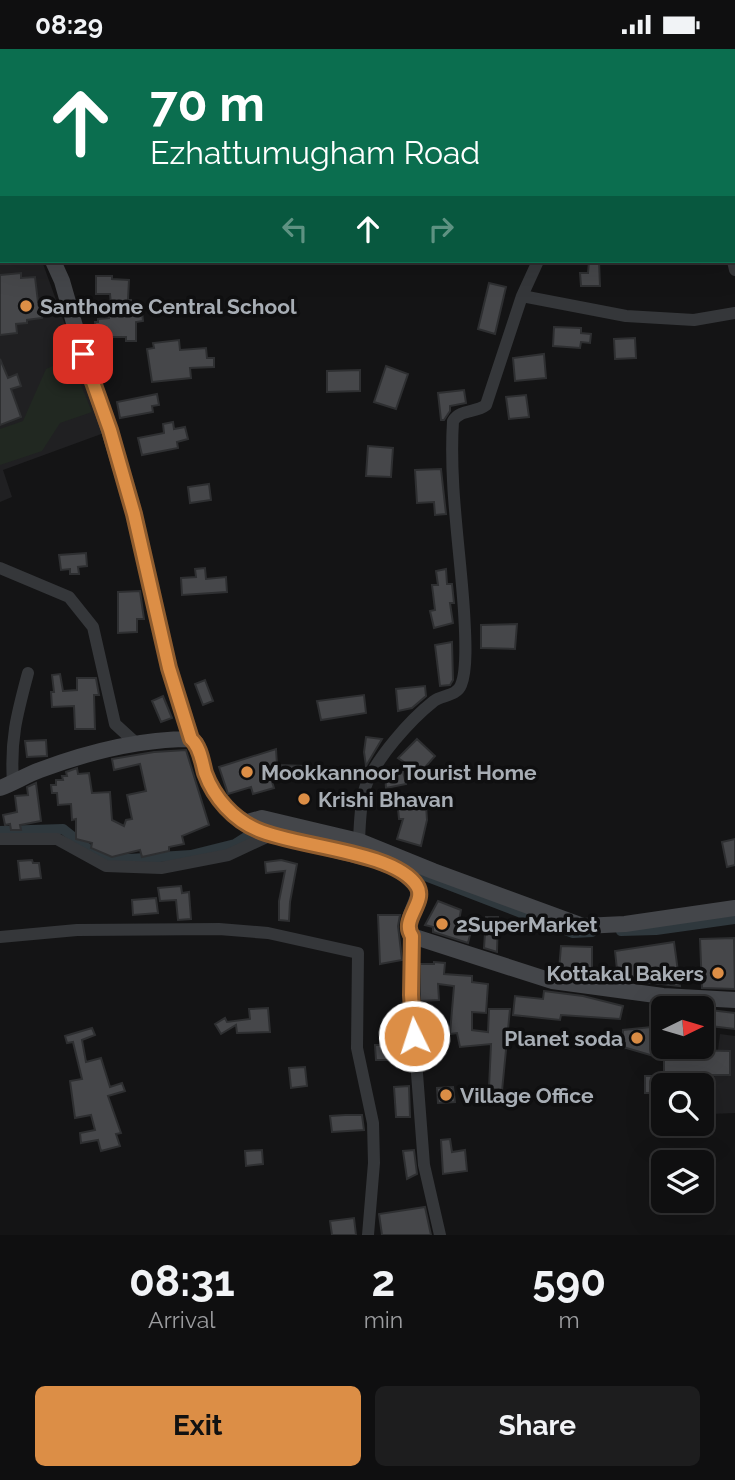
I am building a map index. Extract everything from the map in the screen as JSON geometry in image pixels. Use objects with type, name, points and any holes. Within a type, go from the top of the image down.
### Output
[{"type":"street","points":[[55,263],[125,481],[147,565],[169,668],[191,739],[196,743],[207,778],[229,811],[257,830],[375,860],[400,870],[419,891],[408,925],[412,936],[552,981],[663,996],[735,1000]]},
{"type":"street","points":[[359,841],[363,799],[371,775],[391,744],[429,706],[439,698],[456,691],[461,684],[466,642],[451,466],[453,421],[460,414],[486,405],[522,296],[537,263]]},
{"type":"street","points":[[522,296],[626,316],[694,320],[735,313]]},
{"type":"street","points":[[0,568],[69,597],[93,627],[115,724],[138,745]]},
{"type":"street","points":[[7,786],[13,727],[28,673]]},
{"type":"street","points":[[7,786],[37,771],[79,756],[191,739]]},
{"type":"street","points":[[0,839],[57,839],[106,866],[161,868],[228,855],[257,830],[262,818],[359,841],[583,926],[625,924],[735,908]]},
{"type":"street","points":[[0,937],[77,930],[219,929],[268,933],[358,953],[357,1048],[373,1123],[374,1163],[368,1235]]},
{"type":"street","points":[[412,936],[411,995],[424,1165],[440,1235]]},
{"type":"shaded area","points":[[0,263],[43,263],[104,433],[3,470],[12,497],[0,502]]},
{"type":"shaded area","points":[[70,358],[92,412],[60,423],[42,451],[0,465],[0,429],[23,421],[46,369]]},
{"type":"shaded area","points":[[720,1034],[735,1036],[735,1113],[714,1114],[714,1082]]},
{"type":"building","points":[[589,263],[599,263],[600,286],[581,286],[580,273],[588,273]]},
{"type":"building","name":"Santhome Central School","points":[[21,273],[21,278],[35,277],[38,302],[50,301],[51,310],[41,311],[42,318],[16,324],[17,333],[0,335],[0,275]]},
{"type":"building","points":[[96,276],[129,280],[128,300],[131,300],[131,304],[141,303],[143,321],[136,322],[136,341],[126,341],[126,337],[110,337],[110,333],[96,332],[95,322],[112,315],[110,294],[96,294]]},
{"type":"building","points":[[489,283],[506,287],[495,334],[478,329]]},
{"type":"building","points":[[554,327],[581,328],[581,333],[591,334],[590,343],[581,342],[580,348],[553,346]]},
{"type":"building","points":[[635,338],[636,358],[615,359],[614,339]]},
{"type":"building","points":[[179,340],[180,350],[206,348],[207,358],[214,358],[214,367],[190,368],[191,378],[152,382],[147,349],[154,348],[153,343]]},
{"type":"building","points":[[544,354],[546,378],[515,381],[513,358]]},
{"type":"building","name":"Santhome Central School","points":[[0,359],[8,378],[17,374],[21,386],[11,389],[21,417],[0,425]]},
{"type":"building","points":[[386,366],[408,374],[396,409],[374,402]]},
{"type":"building","points":[[360,370],[360,391],[327,392],[327,371]]},
{"type":"building","points":[[464,390],[466,403],[450,406],[450,411],[444,420],[441,420],[438,393]]},
{"type":"building","points":[[157,394],[159,405],[152,406],[153,412],[120,418],[117,402]]},
{"type":"building","points":[[526,395],[529,417],[509,419],[506,397]]},
{"type":"building","points":[[173,422],[174,429],[185,427],[188,439],[177,442],[178,448],[142,455],[138,438],[164,433],[163,424]]},
{"type":"building","points":[[368,446],[393,448],[391,477],[366,476]]},
{"type":"building","points":[[441,469],[446,514],[435,515],[434,502],[417,503],[415,470]]},
{"type":"building","points":[[209,484],[211,500],[190,503],[188,487]]},
{"type":"building","points":[[86,553],[87,566],[78,567],[79,574],[70,574],[70,569],[61,570],[59,555]]},
{"type":"building","points":[[205,568],[206,579],[226,577],[227,592],[182,595],[181,578],[196,577],[195,569]]},
{"type":"building","points":[[446,569],[447,584],[452,584],[454,603],[450,603],[453,623],[434,628],[430,611],[435,610],[432,585],[438,585],[436,571]]},
{"type":"building","points":[[140,591],[144,619],[137,619],[137,632],[118,633],[118,592]]},
{"type":"building","points":[[517,624],[515,649],[481,648],[481,625]]},
{"type":"building","points":[[452,642],[453,680],[450,685],[440,686],[435,645]]},
{"type":"building","points":[[60,674],[63,691],[77,690],[77,678],[96,678],[99,695],[94,695],[95,729],[75,729],[74,706],[52,707],[52,675]]},
{"type":"building","points":[[205,680],[213,701],[203,705],[195,684]]},
{"type":"building","points":[[425,686],[426,696],[412,708],[398,711],[396,689]]},
{"type":"building","points":[[364,695],[366,713],[321,720],[317,701]]},
{"type":"building","points":[[163,696],[172,718],[161,722],[152,701]]},
{"type":"building","points":[[366,737],[382,739],[366,766],[364,752]]},
{"type":"building","points":[[417,739],[435,756],[420,773],[398,758]]},
{"type":"building","points":[[46,740],[47,756],[27,757],[25,741]]},
{"type":"building","name":"Mookkannoor Tourist Home","points":[[276,749],[277,765],[305,766],[304,777],[270,775],[274,788],[253,794],[251,787],[228,794],[219,767]]},
{"type":"building","points":[[186,750],[209,825],[182,836],[184,844],[169,847],[169,851],[142,857],[140,850],[112,857],[91,848],[92,843],[76,839],[76,819],[72,820],[71,804],[58,805],[57,793],[52,793],[51,785],[56,785],[56,780],[63,780],[62,776],[67,776],[66,772],[77,768],[78,774],[89,773],[92,793],[110,792],[112,820],[124,826],[126,820],[132,819],[127,795],[146,791],[140,764],[114,770],[112,759]]},
{"type":"building","points":[[403,771],[406,784],[386,788],[385,773]]},
{"type":"building","points":[[36,783],[41,821],[20,825],[21,830],[11,830],[10,824],[5,825],[3,815],[17,812],[15,796],[28,795],[27,787]]},
{"type":"building","points":[[426,805],[427,820],[421,846],[397,839],[403,819],[399,819],[398,809]]},
{"type":"building","points":[[735,839],[735,865],[727,867],[722,842]]},
{"type":"building","points":[[32,860],[33,863],[39,863],[41,878],[20,880],[18,861]]},
{"type":"building","points":[[281,860],[297,864],[289,921],[279,920],[279,901],[285,871],[266,873],[265,862]]},
{"type":"building","points":[[181,886],[182,893],[189,892],[191,919],[178,920],[176,900],[160,901],[158,888]]},
{"type":"building","points":[[156,898],[158,913],[133,915],[132,900]]},
{"type":"building","name":"2SuperMarket","points":[[438,901],[461,910],[457,931],[470,935],[468,943],[433,932],[433,927],[425,925]]},
{"type":"building","points":[[378,915],[400,915],[398,926],[402,960],[380,964]]},
{"type":"building","points":[[486,917],[498,917],[497,952],[484,948]]},
{"type":"building","name":"Kottakal Bakers","points":[[734,938],[735,989],[702,988],[700,939]]},
{"type":"building","points":[[674,942],[680,986],[618,979],[615,951]]},
{"type":"building","points":[[561,946],[592,947],[592,974],[559,970]]},
{"type":"building","points":[[445,963],[444,974],[472,976],[472,982],[488,984],[486,1013],[472,1012],[472,1030],[488,1032],[489,1009],[510,1009],[502,1091],[489,1088],[491,1044],[460,1047],[457,1033],[450,1034],[454,986],[438,984],[439,1000],[420,1001],[420,964]]},
{"type":"building","points":[[544,991],[583,996],[623,1006],[620,1019],[561,1015],[560,1020],[513,1015],[515,996],[543,999]]},
{"type":"building","points":[[268,1008],[270,1032],[237,1033],[236,1025],[221,1034],[215,1024],[225,1018],[227,1022],[250,1019],[249,1009]]},
{"type":"building","points":[[714,1010],[735,1013],[735,1029],[714,1026]]},
{"type":"building","points":[[391,1014],[402,1014],[407,1060],[376,1060],[375,1045],[380,1045],[383,1032],[392,1031]]},
{"type":"building","points":[[651,1027],[651,1055],[623,1047],[623,1030]]},
{"type":"building","points":[[92,1028],[95,1035],[82,1040],[86,1062],[101,1058],[110,1087],[122,1083],[125,1091],[108,1096],[121,1133],[116,1134],[120,1146],[101,1151],[98,1140],[81,1143],[80,1133],[95,1130],[91,1115],[75,1118],[70,1081],[82,1079],[73,1042],[67,1043],[65,1036]]},
{"type":"building","points":[[714,1051],[730,1051],[730,1075],[664,1073],[664,1059],[714,1059]]},
{"type":"building","points":[[305,1067],[307,1086],[291,1088],[289,1068]]},
{"type":"building","points":[[645,1076],[651,1076],[651,1093],[645,1093]]},
{"type":"building","points":[[409,1086],[410,1117],[396,1117],[394,1087]]},
{"type":"building","name":"Village Office","points":[[453,1087],[455,1102],[438,1103],[437,1088]]},
{"type":"building","points":[[362,1115],[364,1130],[332,1132],[330,1116]]},
{"type":"building","points":[[450,1139],[452,1152],[465,1150],[467,1171],[443,1174],[441,1140]]},
{"type":"building","points":[[262,1150],[263,1164],[246,1166],[245,1151]]},
{"type":"building","points":[[414,1150],[417,1174],[407,1179],[403,1151]]},
{"type":"building","points":[[425,1207],[431,1235],[382,1235],[379,1214]]},
{"type":"building","points":[[354,1218],[356,1235],[332,1235],[330,1221]]},
{"type":"waterway","points":[[0,831],[63,829],[97,856],[129,859],[191,855],[235,844],[257,830]]},
{"type":"waterway","points":[[402,867],[573,933],[592,932]]},
{"type":"waterway","points":[[621,931],[656,930],[735,919]]},
{"type":"place","name":"Santhome Central School","points":[[26,306]]},
{"type":"place","name":"Mookkannoor Tourist Home","points":[[247,772]]},
{"type":"place","name":"Krishi Bhavan","points":[[304,799]]},
{"type":"place","name":"2SuperMarket","points":[[442,924]]},
{"type":"place","name":"Kottakal Bakers","points":[[718,973]]},
{"type":"place","name":"Planet soda","points":[[637,1038]]},
{"type":"place","name":"Village Office","points":[[446,1095]]},
{"type":"route","points":[[83,354],[110,430],[134,514],[169,668],[191,739],[196,743],[207,778],[219,799],[244,824],[271,835],[375,860],[400,870],[418,887],[419,895],[408,925],[412,936],[410,961],[414,1036]]}]
